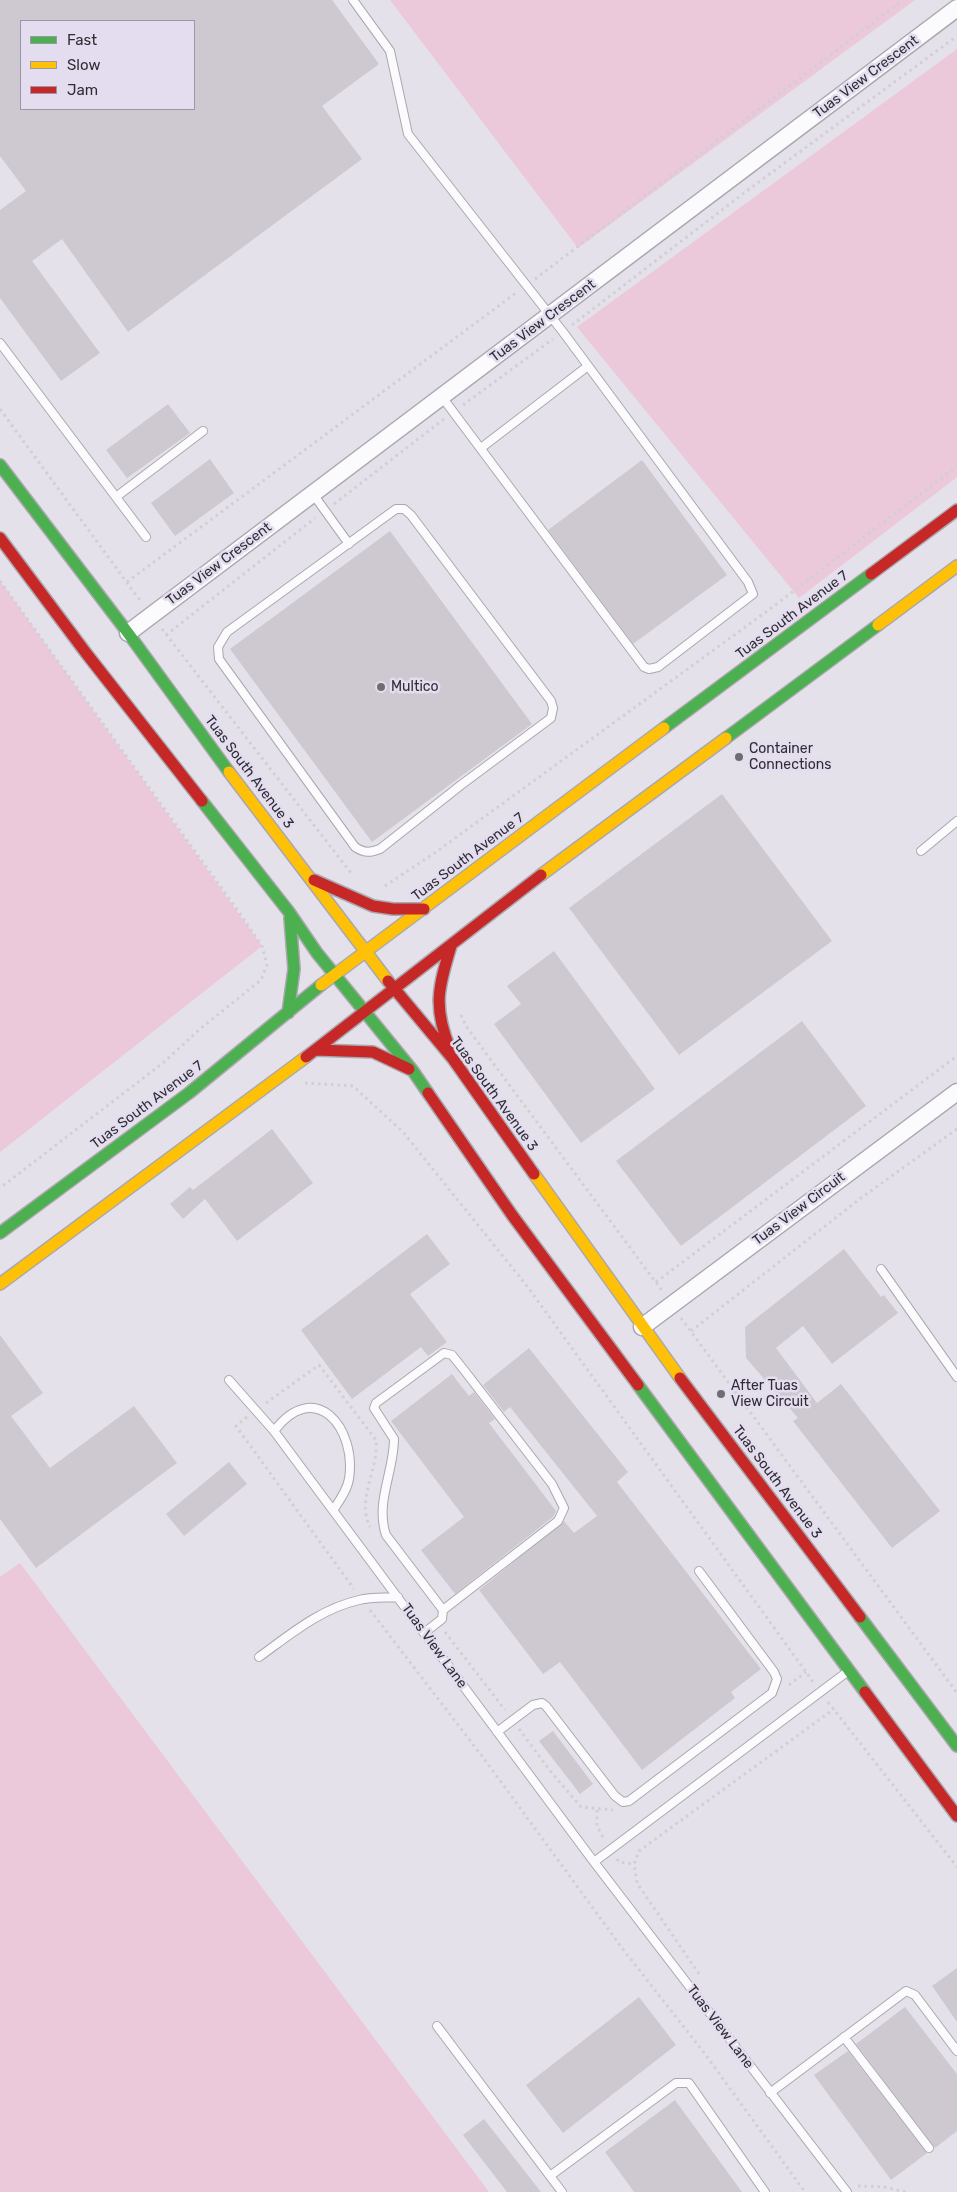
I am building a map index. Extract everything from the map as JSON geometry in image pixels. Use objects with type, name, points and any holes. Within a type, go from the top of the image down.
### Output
[{"type":"street","name":"Tuas View Crescent","points":[[128,633],[957,8]]},
{"type":"street","name":"Tuas South Avenue 3","points":[[0,465],[395,990],[452,1059],[642,1327],[957,1746]]},
{"type":"street","name":"Tuas South Avenue 7","points":[[0,1233],[189,1093],[334,974],[424,909],[957,510]]},
{"type":"street","points":[[0,538],[86,652],[289,912],[334,974],[413,1071],[512,1215],[957,1816]]},
{"type":"street","points":[[0,1284],[316,1050],[544,873],[957,566]]},
{"type":"street","points":[[311,878],[373,906],[393,909],[424,909]]},
{"type":"street","points":[[288,1013],[294,955],[289,912]]},
{"type":"street","points":[[451,946],[441,978],[439,1016],[452,1059]]},
{"type":"street","points":[[316,1050],[373,1052],[413,1071]]},
{"type":"street","name":"Tuas View Circuit","points":[[642,1327],[957,1092]]},
{"type":"lane","points":[[353,0],[390,51],[408,134],[588,366],[748,582],[752,590],[750,598],[658,667],[649,669],[644,667],[442,397]]},
{"type":"lane","points":[[0,343],[146,537]]},
{"type":"lane","points":[[481,448],[588,366]]},
{"type":"lane","points":[[116,497],[203,431]]},
{"type":"lane","points":[[314,494],[349,544]]},
{"type":"lane","points":[[404,509],[412,515],[551,701],[553,708],[551,718],[380,849],[370,853],[362,852],[355,847],[219,659],[218,647],[227,632],[349,544],[396,510],[404,509]]},
{"type":"lane","points":[[921,851],[957,821]]},
{"type":"lane","points":[[881,1269],[957,1377]]},
{"type":"lane","points":[[424,1633],[443,1616],[443,1610],[386,1535],[382,1523],[384,1489],[394,1439],[374,1408],[376,1403],[444,1353],[452,1355],[464,1370],[552,1484],[564,1508],[558,1521],[443,1610]]},
{"type":"lane","name":"Tuas View Lane","points":[[228,1380],[274,1431],[334,1509],[594,1862],[847,2192]]},
{"type":"lane","points":[[274,1431],[282,1421],[293,1414],[308,1409],[319,1408],[336,1419],[344,1434],[351,1461],[349,1481],[334,1509]]},
{"type":"lane","points":[[497,1732],[538,1703],[546,1706],[615,1796],[623,1802],[772,1693],[777,1679],[774,1672],[699,1571]]},
{"type":"lane","points":[[259,1657],[313,1618],[333,1608],[361,1599],[398,1597]]},
{"type":"lane","points":[[594,1862],[848,1671]]},
{"type":"lane","points":[[770,2092],[906,1991],[914,1995],[957,2051]]},
{"type":"lane","points":[[437,2026],[562,2192]]},
{"type":"lane","points":[[844,2037],[930,2148]]},
{"type":"lane","points":[[550,2176],[676,2083],[682,2082],[689,2083],[765,2192]]},
{"type":"path","points":[[0,409],[151,616],[342,864],[356,877]]},
{"type":"path","points":[[382,888],[436,852],[770,608],[957,466]]},
{"type":"path","points":[[0,581],[252,931],[262,946],[267,965],[261,980],[200,1029],[163,1063],[0,1188]]},
{"type":"path","points":[[766,603],[770,608]]},
{"type":"path","points":[[458,1009],[466,1026],[957,1693]]},
{"type":"path","points":[[656,1282],[957,1056]]},
{"type":"path","points":[[298,1084],[353,1086],[403,1132],[527,1286],[820,1692],[957,1867]]},
{"type":"path","points":[[691,1331],[861,1198],[957,1129]]},
{"type":"path","points":[[365,1516],[374,1534]]},
{"type":"path","points":[[438,1622],[551,1772],[581,1807],[622,1810]]},
{"type":"path","points":[[784,1689],[806,1672]]},
{"type":"path","points":[[704,1981],[637,1883],[634,1864],[639,1851],[834,1709]]},
{"type":"path","points":[[705,2054],[806,2192]]},
{"type":"shaded area","points":[[390,0],[915,0],[578,248]]},
{"type":"shaded area","points":[[957,49],[957,477],[799,598],[577,327]]},
{"type":"shaded area","points":[[0,581],[262,946],[0,1152]]},
{"type":"shaded area","points":[[20,1563],[489,2192],[0,2192],[0,1577]]},
{"type":"building","points":[[0,0],[332,0],[379,64],[322,106],[362,159],[128,332],[62,239],[32,261],[100,353],[61,381],[0,298],[0,210],[26,191],[0,156]]},
{"type":"building","points":[[168,404],[190,433],[127,478],[106,450]]},
{"type":"building","points":[[210,459],[234,493],[175,536],[151,503]]},
{"type":"building","points":[[642,460],[727,575],[633,644],[548,530]]},
{"type":"building","name":"Multico","points":[[390,531],[532,724],[372,842],[230,649]]},
{"type":"building","points":[[722,794],[832,941],[679,1055],[569,908]]},
{"type":"building","points":[[554,951],[655,1089],[581,1143],[494,1024],[521,1004],[507,986]]},
{"type":"building","points":[[802,1021],[866,1106],[681,1246],[616,1161]]},
{"type":"building","points":[[272,1129],[313,1183],[237,1241],[205,1199],[183,1219],[170,1204],[190,1187],[193,1190]]},
{"type":"building","points":[[427,1234],[450,1264],[410,1294],[447,1342],[428,1356],[421,1347],[352,1399],[301,1330]]},
{"type":"building","points":[[844,1249],[881,1297],[884,1295],[898,1313],[832,1364],[803,1326],[776,1348],[817,1403],[841,1384],[940,1511],[892,1548],[793,1421],[798,1418],[746,1358],[745,1327]]},
{"type":"building","points":[[0,1335],[43,1393],[11,1416],[50,1468],[134,1406],[177,1463],[36,1568],[0,1519]]},
{"type":"building","points":[[529,1348],[628,1472],[617,1482],[761,1669],[731,1692],[735,1698],[642,1770],[560,1662],[543,1674],[479,1590],[564,1521],[574,1533],[597,1516],[510,1407],[504,1412],[483,1385]]},
{"type":"building","points":[[452,1374],[469,1396],[474,1392],[495,1419],[489,1423],[556,1511],[553,1517],[455,1594],[421,1550],[464,1517],[391,1421]]},
{"type":"building","points":[[229,1462],[247,1484],[184,1536],[166,1514]]},
{"type":"building","points":[[553,1731],[593,1784],[580,1794],[539,1741]]},
{"type":"building","points":[[957,1968],[957,2022],[932,1986]]},
{"type":"building","points":[[639,1997],[676,2045],[563,2133],[526,2085]]},
{"type":"building","points":[[905,2007],[957,2074],[957,2131],[935,2148],[856,2044]]},
{"type":"building","points":[[848,2051],[927,2153],[891,2180],[814,2075]]},
{"type":"building","points":[[675,2100],[742,2192],[634,2192],[605,2152]]},
{"type":"building","points":[[484,2119],[541,2192],[507,2192],[463,2135]]},
{"type":"traffic: fast","points":[[0,465],[128,633],[229,772]]},
{"type":"traffic: fast","points":[[664,728],[871,574]]},
{"type":"traffic: fast","points":[[726,738],[878,625]]},
{"type":"traffic: fast","points":[[202,801],[289,912],[317,953],[413,1071],[428,1093]]},
{"type":"traffic: fast","points":[[288,1013],[294,969],[290,918]]},
{"type":"traffic: fast","points":[[0,1233],[189,1093],[321,985]]},
{"type":"traffic: fast","points":[[638,1385],[865,1692]]},
{"type":"traffic: fast","points":[[860,1617],[957,1746]]},
{"type":"traffic: slow","points":[[878,625],[957,566]]},
{"type":"traffic: slow","points":[[321,985],[664,728]]},
{"type":"traffic: slow","points":[[541,875],[726,738]]},
{"type":"traffic: slow","points":[[229,772],[388,981]]},
{"type":"traffic: slow","points":[[0,1284],[306,1057]]},
{"type":"traffic: slow","points":[[534,1174],[680,1378]]},
{"type":"traffic: jam","points":[[871,574],[957,510]]},
{"type":"traffic: jam","points":[[0,538],[86,653],[202,801]]},
{"type":"traffic: jam","points":[[306,1057],[541,875]]},
{"type":"traffic: jam","points":[[314,880],[373,906],[393,909],[424,909]]},
{"type":"traffic: jam","points":[[450,1049],[441,1021],[439,998],[440,986],[451,946]]},
{"type":"traffic: jam","points":[[388,981],[453,1059],[534,1174]]},
{"type":"traffic: jam","points":[[316,1050],[373,1052],[409,1069]]},
{"type":"traffic: jam","points":[[428,1093],[512,1215],[638,1385]]},
{"type":"traffic: jam","points":[[680,1378],[860,1617]]},
{"type":"traffic: jam","points":[[865,1692],[957,1816]]},
{"type":"place","name":"Multico","points":[[381,687]]},
{"type":"place","name":"Container Connections","points":[[739,757]]},
{"type":"place","name":"After Tuas View Circuit","points":[[721,1394]]}]
